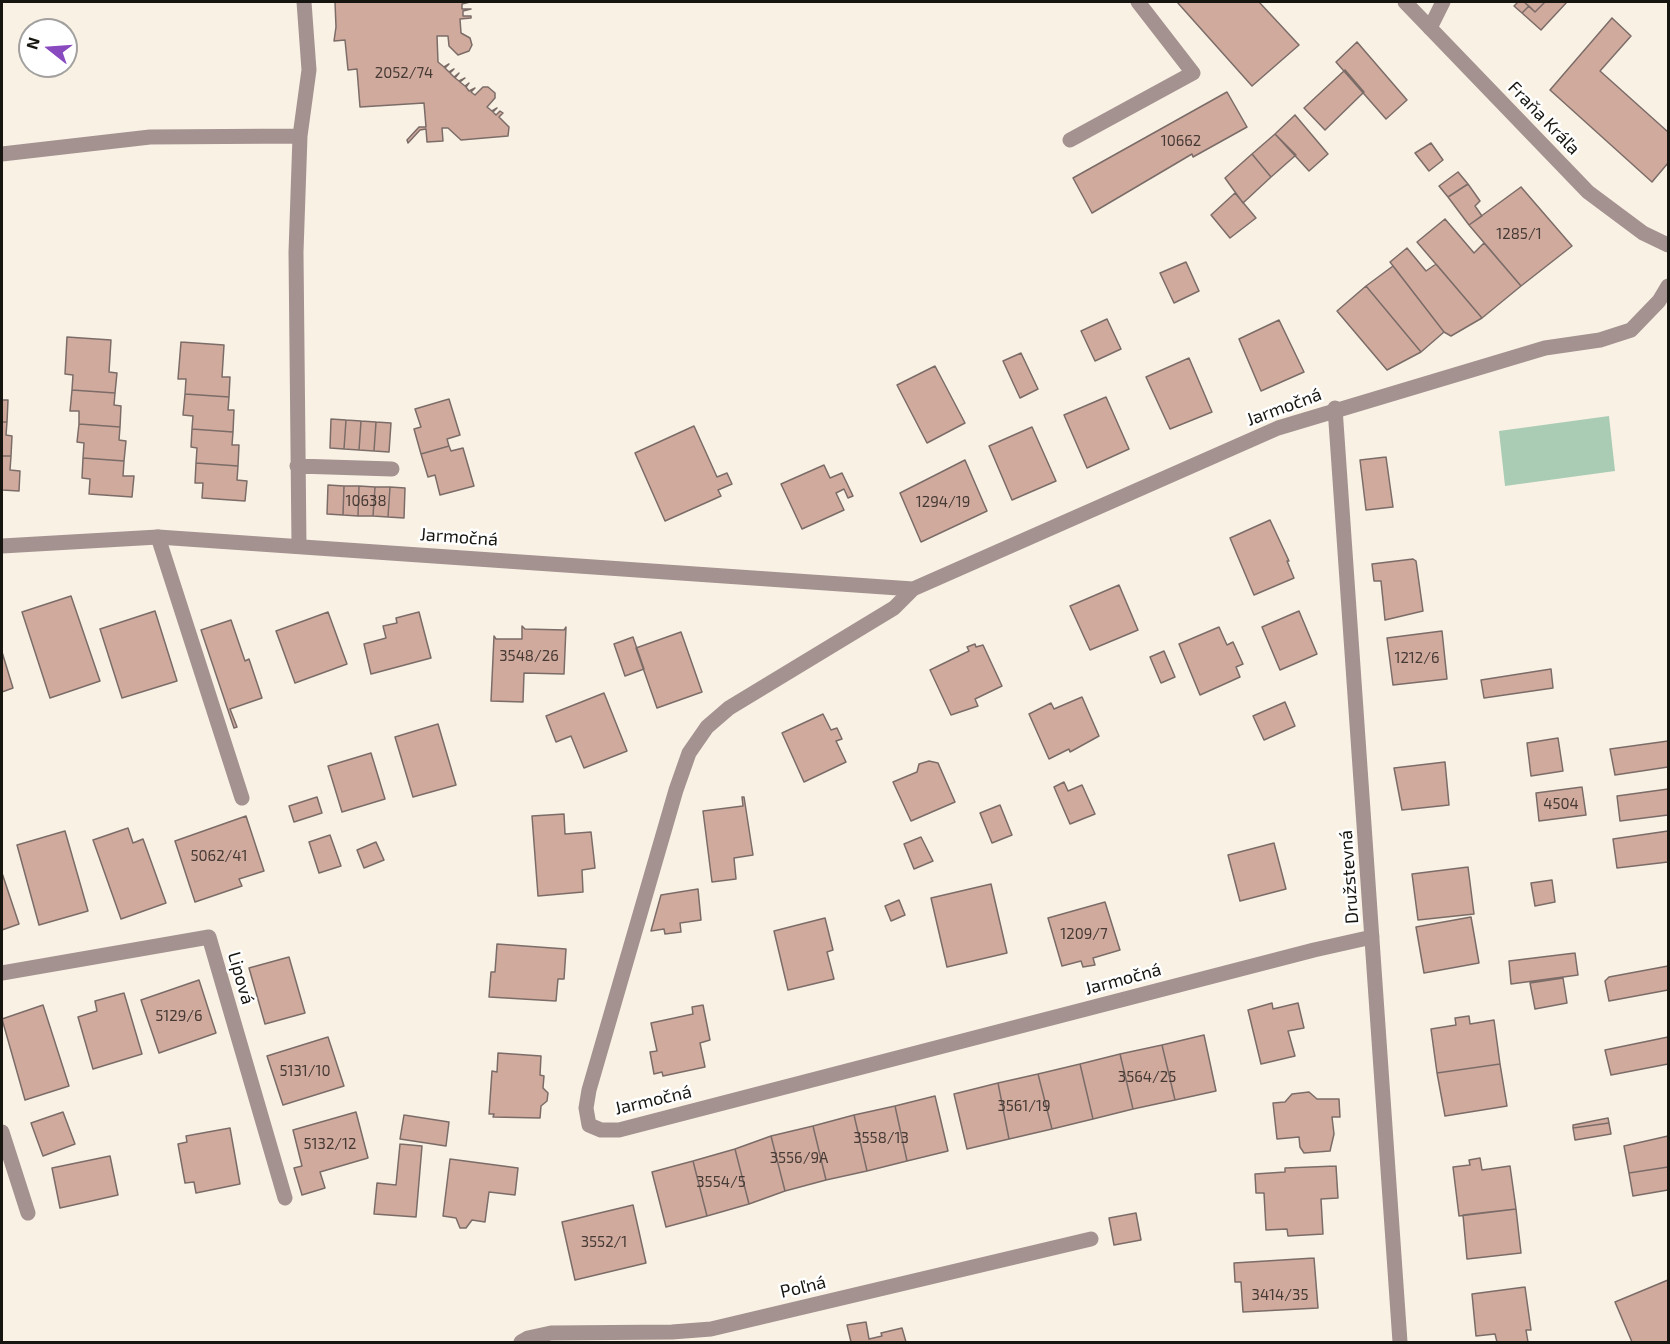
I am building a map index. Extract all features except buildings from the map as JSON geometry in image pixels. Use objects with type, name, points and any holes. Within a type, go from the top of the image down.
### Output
[{"type":"street","points":[[299,546],[296,264],[300,136],[309,70],[304,2]]},
{"type":"street","points":[[1070,140],[1193,73],[1138,2]]},
{"type":"street","name":"Fraňa Kráľa","points":[[1405,2],[1588,192],[1643,233],[1668,245]]},
{"type":"street","points":[[1430,28],[1443,2]]},
{"type":"street","points":[[2,154],[150,137],[300,136]]},
{"type":"street","name":"Jarmočná","points":[[1372,937],[1314,950],[619,1130],[601,1130],[589,1125],[586,1108],[589,1090],[689,753],[707,728],[729,708],[894,608],[913,589],[1278,428],[1335,408],[1545,348],[1600,340],[1631,330],[1659,301],[1668,286]]},
{"type":"street","name":"Družstevná","points":[[1335,408],[1400,1342]]},
{"type":"street","points":[[297,466],[392,470]]},
{"type":"street","points":[[158,537],[242,798]]},
{"type":"street","name":"Jarmočná","points":[[2,546],[158,537],[913,589]]},
{"type":"street","name":"Lipová","points":[[2,973],[209,937],[285,1198]]},
{"type":"street","points":[[2,1132],[28,1213]]},
{"type":"street","name":"Poľná","points":[[520,1342],[551,1333],[672,1332],[711,1329],[1091,1239]]},
{"type":"green space","points":[[1609,416],[1615,471],[1505,486],[1499,431]]}]
